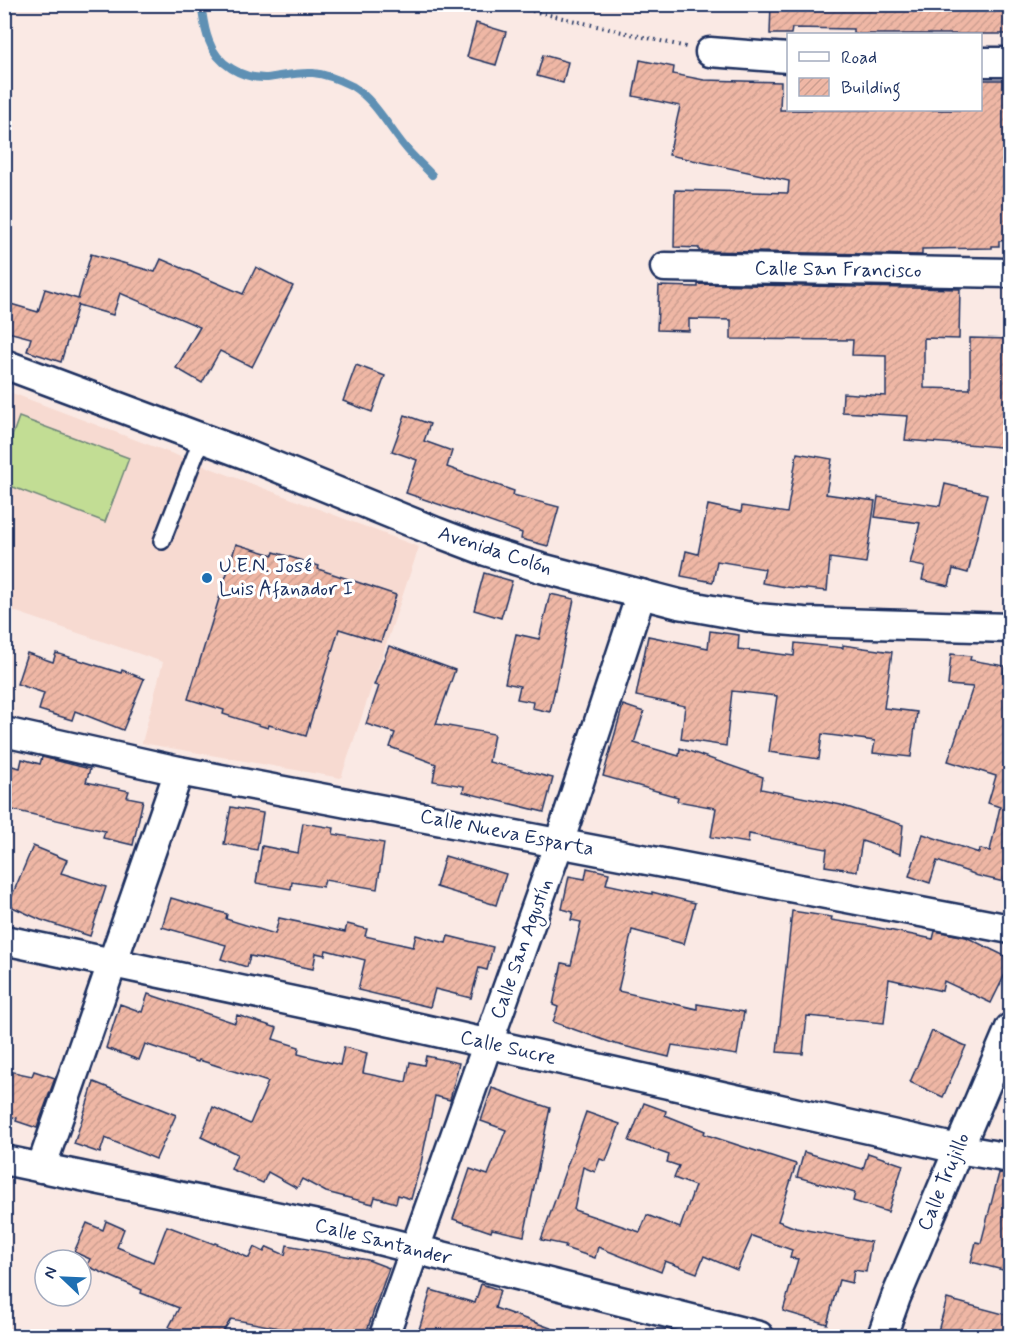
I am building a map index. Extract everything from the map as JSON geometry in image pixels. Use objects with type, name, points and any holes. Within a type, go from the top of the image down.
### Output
[{"type":"street","points":[[711,52],[787,58]]},
{"type":"street","points":[[982,62],[1011,62]]},
{"type":"street","name":"Calle San Francisco","points":[[665,267],[1011,273]]},
{"type":"street","name":"Avenida Colón","points":[[4,364],[202,438],[486,551],[541,568],[679,604],[757,618],[804,622],[1011,628]]},
{"type":"street","name":"Calle San Agustín","points":[[384,1336],[559,843],[641,594]]},
{"type":"street","name":"Calle Nueva Esparta","points":[[4,732],[179,771],[1011,929]]},
{"type":"street","points":[[41,1168],[179,771]]},
{"type":"street","name":"Calle Sucre","points":[[4,940],[488,1044],[958,1149],[1011,1158]]},
{"type":"street","name":"Calle Trujillo","points":[[882,1336],[958,1149],[1011,1029]]},
{"type":"street","name":"Calle Santander","points":[[4,1160],[327,1227],[759,1336]]},
{"type":"lane","points":[[162,541],[202,438]]},
{"type":"path","points":[[503,4],[711,52]]},
{"type":"shaded area","name":"U.E.N. José Luis Afanador I","points":[[4,390],[419,547],[341,778],[142,743],[163,662],[5,608]]},
{"type":"green space","points":[[19,417],[129,458],[105,522],[5,484],[5,456]]},
{"type":"building","points":[[771,4],[923,4],[923,6],[1009,8],[1008,34],[853,33],[853,29],[792,28],[791,33],[770,34]]},
{"type":"building","points":[[476,23],[506,32],[496,65],[467,57]]},
{"type":"building","points":[[543,55],[568,62],[563,83],[537,76]]},
{"type":"building","points":[[640,60],[674,67],[673,74],[704,80],[781,82],[780,110],[787,111],[982,111],[982,80],[1011,80],[1011,240],[999,241],[999,246],[992,246],[992,248],[922,249],[922,255],[699,251],[699,248],[674,247],[675,190],[788,193],[789,181],[669,155],[680,106],[633,96]]},
{"type":"building","points":[[91,254],[155,272],[161,259],[243,294],[256,267],[293,286],[252,367],[220,351],[202,383],[176,368],[200,327],[120,293],[113,315],[78,305],[61,362],[27,351],[31,338],[4,331],[4,302],[38,312],[45,289],[78,299]]},
{"type":"building","points":[[698,284],[960,289],[959,339],[924,338],[924,388],[970,389],[970,338],[1011,339],[1011,448],[905,440],[908,416],[842,412],[843,393],[886,396],[886,356],[852,355],[853,340],[731,339],[731,320],[689,319],[689,331],[657,330],[659,286],[698,287]]},
{"type":"building","points":[[356,365],[385,376],[372,412],[343,401]]},
{"type":"building","points":[[405,415],[430,424],[424,441],[452,451],[447,467],[514,491],[513,495],[559,507],[548,546],[521,539],[522,533],[406,493],[417,460],[392,451]]},
{"type":"building","points":[[797,453],[832,459],[826,494],[875,501],[866,563],[830,558],[827,591],[762,583],[765,569],[717,561],[713,582],[681,576],[686,551],[698,554],[708,505],[741,512],[742,506],[787,513]]},
{"type":"building","points":[[945,484],[987,494],[968,573],[953,569],[949,586],[922,580],[925,567],[910,564],[920,523],[875,517],[878,497],[940,506]]},
{"type":"building","points":[[236,544],[273,555],[274,552],[319,566],[318,569],[396,595],[381,642],[339,629],[306,736],[269,725],[268,728],[223,714],[224,710],[188,699]]},
{"type":"building","points":[[484,573],[512,581],[501,618],[474,610]]},
{"type":"building","points":[[550,594],[574,599],[550,712],[532,708],[533,702],[517,699],[520,686],[505,683],[516,634],[539,639]]},
{"type":"building","points":[[710,631],[739,635],[738,649],[794,656],[795,643],[843,648],[843,645],[892,652],[884,708],[917,712],[911,757],[873,753],[875,741],[822,734],[819,759],[769,752],[777,696],[732,691],[726,746],[681,739],[685,706],[636,696],[648,636],[708,648]]},
{"type":"building","points":[[389,646],[455,670],[436,724],[494,734],[489,762],[553,778],[544,812],[463,792],[464,786],[433,781],[436,764],[390,747],[395,733],[366,724],[379,686],[374,685]]},
{"type":"building","points":[[27,653],[53,662],[56,653],[121,673],[122,670],[144,679],[123,730],[75,711],[72,720],[39,710],[44,693],[17,684]]},
{"type":"building","points":[[951,654],[971,656],[970,660],[1005,666],[1003,676],[1011,677],[1011,853],[1004,882],[974,875],[937,861],[930,883],[909,876],[923,834],[979,853],[980,849],[990,851],[1000,807],[988,803],[996,776],[948,761],[973,687],[948,685]]},
{"type":"building","points":[[623,705],[644,712],[634,743],[679,756],[680,748],[763,777],[761,789],[841,805],[903,825],[900,854],[862,841],[857,871],[825,866],[827,849],[749,834],[748,843],[711,837],[716,808],[677,801],[678,797],[603,776]]},
{"type":"building","points":[[42,757],[90,769],[86,782],[129,791],[127,797],[143,800],[133,845],[103,838],[105,831],[4,808],[4,764],[20,768],[22,759],[40,764]]},
{"type":"building","points":[[231,807],[263,813],[257,850],[224,844]]},
{"type":"building","points":[[303,823],[334,828],[333,834],[384,843],[377,889],[325,880],[323,887],[292,882],[291,889],[256,883],[262,846],[298,853]]},
{"type":"building","points":[[33,846],[67,860],[61,873],[106,887],[90,936],[41,920],[8,905]]},
{"type":"building","points":[[445,856],[506,874],[496,905],[436,887]]},
{"type":"building","points":[[587,868],[609,873],[606,884],[695,903],[684,944],[632,930],[618,991],[697,1009],[697,1004],[744,1012],[737,1055],[672,1045],[669,1057],[615,1044],[553,1022],[558,1007],[553,1005],[562,963],[571,965],[581,922],[571,920],[573,912],[562,909],[569,876],[585,879]]},
{"type":"building","points":[[171,898],[227,914],[226,919],[275,934],[279,918],[345,932],[347,924],[367,929],[365,936],[413,947],[416,935],[446,943],[448,936],[493,947],[487,970],[479,968],[471,998],[435,989],[430,1007],[358,990],[365,960],[326,950],[325,955],[316,953],[313,969],[250,956],[247,967],[221,959],[226,945],[162,927]]},
{"type":"building","points":[[792,911],[832,917],[831,920],[933,939],[935,931],[966,937],[1011,959],[1011,962],[991,1003],[944,981],[942,991],[889,979],[884,1023],[807,1016],[803,1054],[777,1052]]},
{"type":"building","points":[[148,994],[235,1023],[237,1015],[277,1028],[273,1039],[299,1047],[298,1054],[340,1065],[344,1047],[367,1053],[363,1073],[406,1082],[410,1062],[424,1065],[426,1056],[459,1063],[450,1100],[435,1096],[411,1199],[398,1195],[396,1203],[375,1197],[373,1204],[326,1192],[302,1179],[297,1188],[268,1172],[263,1183],[231,1169],[237,1154],[201,1137],[213,1107],[250,1124],[268,1082],[145,1044],[139,1060],[106,1048],[120,1004],[142,1012]]},
{"type":"building","points":[[932,1031],[966,1046],[943,1097],[910,1082]]},
{"type":"building","points":[[4,1070],[32,1076],[34,1071],[55,1078],[37,1128],[16,1121],[17,1118],[4,1115]]},
{"type":"building","points":[[94,1082],[176,1115],[156,1159],[105,1138],[100,1153],[74,1144]]},
{"type":"building","points":[[492,1088],[550,1108],[524,1236],[492,1229],[491,1232],[453,1219],[470,1169],[488,1175],[506,1130],[481,1121]]},
{"type":"building","points":[[644,1103],[666,1111],[665,1115],[705,1131],[704,1134],[796,1164],[778,1221],[796,1228],[871,1242],[866,1272],[854,1270],[852,1283],[839,1280],[827,1324],[783,1311],[798,1259],[790,1258],[792,1250],[752,1236],[737,1270],[704,1256],[697,1273],[665,1261],[661,1272],[598,1247],[595,1258],[565,1248],[566,1245],[541,1240],[586,1112],[620,1124],[606,1161],[600,1159],[595,1172],[583,1167],[574,1210],[640,1232],[647,1215],[680,1228],[695,1186],[674,1178],[679,1166],[667,1162],[669,1155],[629,1141]]},
{"type":"building","points":[[804,1152],[863,1169],[868,1153],[903,1165],[888,1212],[853,1201],[855,1193],[797,1177]]},
{"type":"building","points":[[999,1173],[1011,1174],[1011,1272],[971,1262],[976,1242],[981,1243]]},
{"type":"building","points":[[106,1221],[124,1229],[117,1247],[153,1262],[167,1226],[249,1258],[254,1247],[264,1252],[267,1247],[285,1255],[287,1245],[368,1260],[389,1268],[365,1336],[323,1336],[231,1319],[220,1336],[188,1336],[169,1327],[179,1308],[141,1293],[142,1290],[93,1269],[93,1248],[76,1248],[87,1223],[103,1230]]},
{"type":"building","points":[[481,1284],[500,1290],[495,1308],[567,1334],[566,1336],[417,1336],[431,1290],[475,1303]]},
{"type":"building","points":[[947,1299],[1011,1316],[1011,1336],[958,1336],[938,1331]]},
{"type":"waterway","points":[[201,4],[209,41],[224,63],[240,73],[258,78],[313,73],[352,86],[375,106],[406,148],[432,175]]},
{"type":"place","name":"U.E.N. José Luis Afanador I","points":[[207,578]]}]
